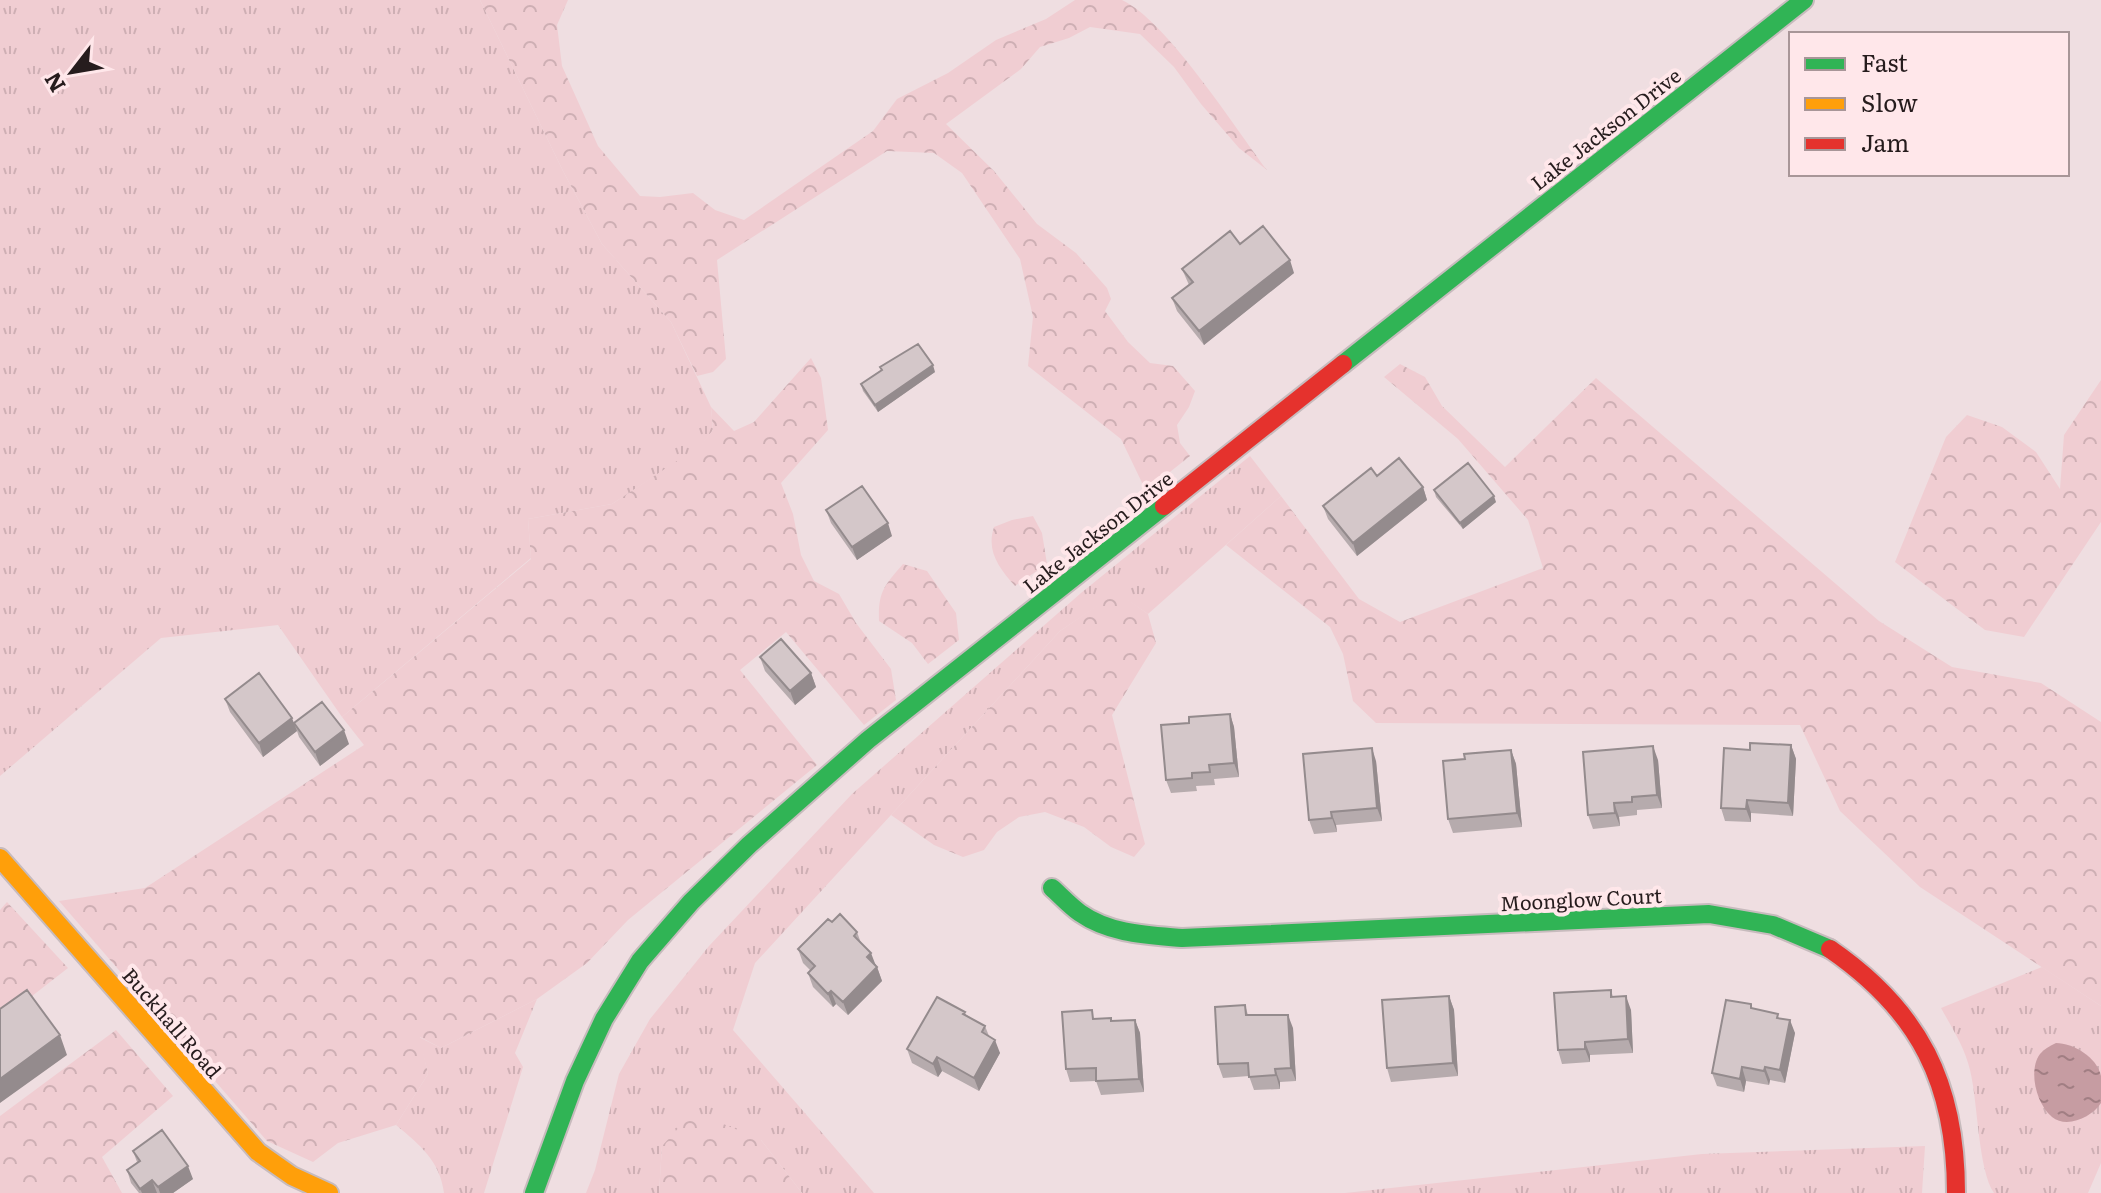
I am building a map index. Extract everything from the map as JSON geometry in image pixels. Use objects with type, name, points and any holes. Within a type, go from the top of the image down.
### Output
[{"type":"street","name":"Lake Jackson Drive","points":[[534,1193],[583,1059],[609,1008],[640,961],[684,911],[761,835],[902,714],[1804,0]]},
{"type":"street","name":"Buckhall Road","points":[[0,858],[258,1152],[306,1185],[329,1193]]},
{"type":"street","name":"Moonglow Court","points":[[1052,888],[1081,914],[1102,926],[1132,934],[1182,938],[1709,914],[1752,919],[1794,931],[1833,950],[1868,974],[1899,1007],[1922,1041],[1944,1092],[1954,1135],[1956,1193]]},
{"type":"green space","points":[[0,0],[480,0],[602,244],[671,322],[711,407],[713,430],[701,446],[612,504],[528,519],[531,558],[342,717],[278,625],[161,638],[0,776]]},
{"type":"green space","points":[[480,0],[568,0],[557,25],[562,66],[598,146],[640,196],[693,193],[715,210],[744,220],[873,131],[897,99],[948,73],[996,40],[1046,19],[1075,0],[1122,0],[1140,12],[1179,52],[1267,170],[1239,148],[1174,67],[1140,34],[1090,27],[1069,38],[1040,47],[1021,69],[946,124],[994,171],[1037,224],[1076,253],[1107,288],[1111,299],[1105,311],[1128,342],[1150,363],[1173,366],[1195,391],[1177,425],[1180,443],[1190,456],[1146,491],[1121,439],[1028,366],[1033,317],[1020,259],[962,173],[934,153],[887,151],[717,260],[726,359],[713,372],[697,376],[671,322],[602,244]]},
{"type":"green space","points":[[811,358],[821,378],[828,430],[781,483],[793,514],[801,555],[814,581],[839,594],[856,623],[891,669],[896,700],[864,725],[786,632],[740,670],[817,765],[628,920],[587,963],[537,999],[441,1048],[420,1037],[428,1074],[396,1125],[338,1143],[313,1162],[267,1141],[59,901],[145,888],[364,745],[342,717],[531,559],[528,519],[612,504],[701,445],[713,430],[711,407],[734,431],[754,422]]},
{"type":"green space","points":[[1400,364],[1425,377],[1442,406],[1505,467],[1596,378],[1879,621],[1952,667],[2041,683],[2101,722],[2101,1006],[1920,887],[1840,811],[1800,725],[1376,723],[1353,701],[1343,654],[1330,627],[1226,545],[1281,496],[1359,599],[1400,622],[1543,568],[1528,520],[1458,439],[1384,377]]},
{"type":"green space","points":[[2101,380],[2101,522],[2024,637],[1985,630],[1895,562],[1946,437],[1967,415],[2002,427],[2036,452],[2060,489],[2064,435]]},
{"type":"green space","points":[[1250,456],[1281,496],[1148,614],[1117,593],[1060,631],[755,963],[733,1030],[874,1193],[802,1193],[761,1140],[662,1146],[659,1193],[586,1193],[595,1170],[619,1074],[650,1019],[709,946],[852,794],[1081,593]]},
{"type":"green space","points":[[1033,516],[1042,533],[1047,564],[1015,586],[993,551],[994,527]]},
{"type":"green space","points":[[903,564],[927,571],[956,613],[959,640],[928,664],[912,643],[879,621],[884,590]]},
{"type":"green space","points":[[1117,592],[1148,614],[1156,643],[1112,715],[1145,844],[1134,857],[1111,847],[1084,827],[1045,812],[1019,817],[997,832],[984,850],[963,857],[934,845],[891,815],[1060,631]]},
{"type":"green space","points":[[7,902],[68,968],[0,1021],[0,910]]},
{"type":"green space","points":[[2042,967],[2101,1006],[2101,1163],[2088,1193],[1994,1193],[1985,1169],[1968,1062],[1941,1008]]},
{"type":"green space","points":[[537,999],[515,1053],[523,1067],[484,1193],[444,1193],[433,1163],[421,1147],[396,1125],[428,1074],[419,1037],[441,1048]]},
{"type":"green space","points":[[116,1030],[173,1096],[102,1157],[122,1193],[0,1193],[0,1116]]},
{"type":"green space","points":[[707,1117],[761,1140],[802,1193],[659,1193],[662,1146],[684,1122]]},
{"type":"green space","points":[[1925,1146],[1922,1193],[1345,1193],[1702,1154]]},
{"type":"water","points":[[2056,1043],[2070,1045],[2083,1052],[2095,1063],[2101,1076],[2101,1103],[2085,1117],[2072,1122],[2058,1120],[2046,1111],[2034,1078],[2040,1054]]},
{"type":"building","points":[[1263,226],[1290,260],[1199,331],[1172,298],[1193,282],[1182,269],[1230,231],[1240,244]]},
{"type":"building","points":[[918,344],[933,365],[875,405],[861,384],[882,370],[880,367]]},
{"type":"building","points":[[1399,458],[1423,487],[1353,543],[1323,506],[1371,468],[1377,476]]},
{"type":"building","points":[[1468,463],[1494,496],[1460,523],[1434,490]]},
{"type":"building","points":[[862,486],[888,523],[852,547],[826,510]]},
{"type":"building","points":[[781,639],[811,673],[790,691],[760,657]]},
{"type":"building","points":[[259,673],[292,718],[259,743],[225,699]]},
{"type":"building","points":[[322,702],[344,730],[315,752],[294,723]]},
{"type":"building","points":[[1230,714],[1234,763],[1209,765],[1210,772],[1192,773],[1192,778],[1166,780],[1161,725],[1189,723],[1189,717]]},
{"type":"building","points":[[1750,743],[1791,745],[1788,803],[1747,800],[1746,809],[1721,808],[1724,748],[1750,750]]},
{"type":"building","points":[[1653,746],[1657,795],[1632,797],[1632,802],[1614,803],[1615,813],[1588,815],[1583,752]]},
{"type":"building","points":[[1372,748],[1377,808],[1331,812],[1332,818],[1309,820],[1303,754]]},
{"type":"building","points":[[1511,750],[1517,813],[1448,819],[1443,761],[1465,759],[1464,754]]},
{"type":"building","points":[[840,914],[857,932],[854,936],[871,953],[867,957],[877,967],[843,1002],[831,991],[828,994],[808,973],[815,966],[798,949],[828,919],[832,922]]},
{"type":"building","points":[[27,990],[60,1035],[0,1079],[0,1009]]},
{"type":"building","points":[[1611,990],[1611,997],[1626,996],[1628,1039],[1585,1042],[1585,1049],[1558,1050],[1554,993]]},
{"type":"building","points":[[1449,996],[1453,1063],[1387,1068],[1382,1000]]},
{"type":"building","points":[[937,997],[985,1026],[982,1032],[995,1040],[974,1078],[937,1057],[933,1064],[907,1049]]},
{"type":"building","points":[[1726,1000],[1751,1004],[1751,1008],[1790,1020],[1780,1070],[1742,1067],[1740,1079],[1712,1073]]},
{"type":"building","points":[[1245,1005],[1246,1015],[1288,1015],[1291,1068],[1275,1069],[1276,1075],[1249,1077],[1248,1063],[1218,1064],[1215,1007]]},
{"type":"building","points":[[1092,1010],[1093,1019],[1135,1020],[1139,1079],[1096,1081],[1096,1068],[1066,1069],[1062,1012]]},
{"type":"building","points":[[162,1130],[188,1166],[158,1187],[152,1180],[140,1189],[127,1170],[140,1161],[133,1151]]},
{"type":"traffic: fast","points":[[1343,364],[1804,0]]},
{"type":"traffic: fast","points":[[534,1193],[575,1081],[604,1019],[640,961],[691,902],[749,845],[868,740],[1164,506]]},
{"type":"traffic: fast","points":[[1052,888],[1092,920],[1129,932],[1156,936],[1182,938],[1709,914],[1773,925],[1830,949]]},
{"type":"traffic: slow","points":[[0,858],[258,1152],[292,1176],[329,1193]]},
{"type":"traffic: jam","points":[[1164,506],[1343,364]]},
{"type":"traffic: jam","points":[[1830,949],[1888,998],[1927,1053],[1949,1118],[1956,1193]]}]
